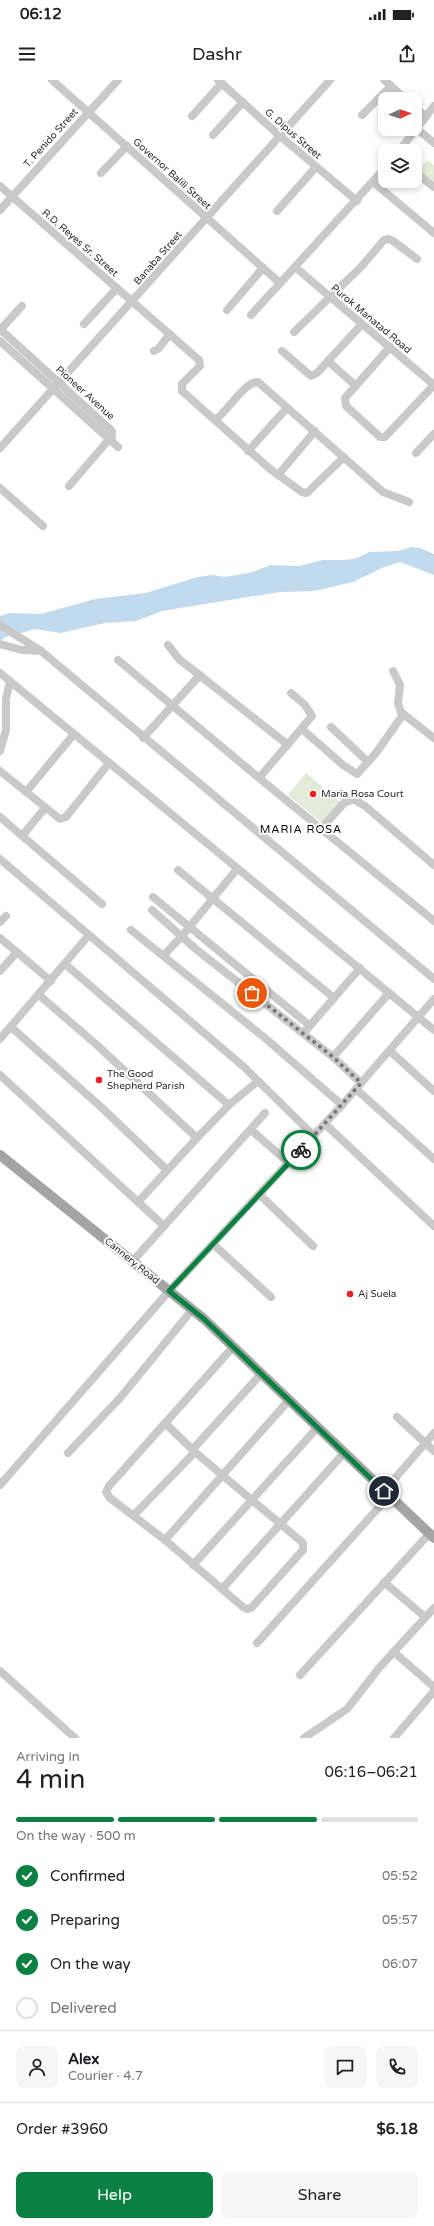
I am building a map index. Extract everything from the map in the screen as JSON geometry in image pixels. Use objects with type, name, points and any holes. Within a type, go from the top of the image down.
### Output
[{"type":"main road","name":"Cannery Road","points":[[0,1155],[169,1291],[233,1346],[317,1428],[432,1536]]},
{"type":"street","name":"Governor Balili Street","points":[[52,80],[280,283]]},
{"type":"street","name":"T. Penido Street","points":[[0,210],[118,80]]},
{"type":"street","name":"Banaba Street","points":[[0,448],[133,302],[330,80]]},
{"type":"street","points":[[384,80],[398,92]]},
{"type":"street","name":"G. Dipus Street","points":[[220,82],[280,136],[357,201]]},
{"type":"street","points":[[192,116],[220,82]]},
{"type":"street","points":[[362,115],[391,86]]},
{"type":"street","points":[[213,135],[243,102]]},
{"type":"street","points":[[422,122],[434,106]]},
{"type":"street","points":[[422,113],[426,117]]},
{"type":"street","points":[[422,133],[434,143]]},
{"type":"street","points":[[405,144],[411,136]]},
{"type":"street","points":[[101,173],[126,146]]},
{"type":"street","points":[[277,211],[316,167]]},
{"type":"street","points":[[251,316],[378,176]]},
{"type":"street","points":[[422,178],[434,187]]},
{"type":"street","points":[[373,182],[434,233]]},
{"type":"street","name":"R.D. Reyes Sr. Street","points":[[0,186],[170,334],[200,363],[197,370],[182,384],[181,390],[197,407],[214,420]]},
{"type":"street","points":[[294,332],[330,298],[386,239],[393,241],[417,259]]},
{"type":"street","name":"Purok Manatad Road","points":[[295,267],[434,385]]},
{"type":"street","points":[[227,310],[263,268]]},
{"type":"street","points":[[84,324],[117,288]]},
{"type":"street","points":[[0,330],[22,306]]},
{"type":"street","points":[[282,351],[311,376],[317,373],[362,324]]},
{"type":"street","name":"Pioneer Avenue","points":[[0,330],[56,385]]},
{"type":"street","points":[[154,351],[158,349],[170,334]]},
{"type":"street","name":"Pioneer Avenue","points":[[0,340],[112,431],[112,435],[109,439]]},
{"type":"street","points":[[390,347],[345,398],[346,406],[382,438],[434,385]]},
{"type":"street","points":[[328,361],[356,386]]},
{"type":"street","points":[[344,457],[310,491],[306,493],[278,475],[248,451],[214,420],[222,416],[248,386],[255,382],[259,382],[287,408],[315,431],[344,457],[383,492],[409,502]]},
{"type":"street","points":[[248,451],[287,408]]},
{"type":"street","points":[[278,475],[315,431]]},
{"type":"street","points":[[416,453],[434,434]]},
{"type":"street","points":[[69,486],[109,439],[118,448]]},
{"type":"street","points":[[0,488],[43,526]]},
{"type":"street","points":[[0,625],[41,651],[434,979]]},
{"type":"street","points":[[0,644],[22,650],[41,651]]},
{"type":"street","points":[[168,645],[174,655],[288,745]]},
{"type":"street","points":[[118,660],[258,778],[434,921]]},
{"type":"street","points":[[393,670],[400,685],[398,703],[402,713],[434,738]]},
{"type":"street","points":[[0,673],[434,1030]]},
{"type":"street","points":[[144,738],[200,675]]},
{"type":"street","points":[[0,751],[6,730],[6,699],[10,681]]},
{"type":"street","points":[[258,778],[310,719],[311,712],[292,693]]},
{"type":"street","points":[[302,729],[354,774],[368,762],[400,721],[402,713]]},
{"type":"street","points":[[331,727],[368,762]]},
{"type":"street","points":[[26,792],[74,734]]},
{"type":"street","points":[[0,771],[60,820],[66,817],[109,763]]},
{"type":"street","points":[[322,829],[344,803],[353,799],[365,806],[434,865]]},
{"type":"street","points":[[22,836],[46,808]]},
{"type":"street","points":[[0,817],[102,904]]},
{"type":"street","points":[[0,859],[137,974],[258,1081],[314,1136]]},
{"type":"street","points":[[164,955],[190,928],[237,869]]},
{"type":"street","points":[[178,870],[334,998]]},
{"type":"street","points":[[153,896],[309,1025]]},
{"type":"street","points":[[152,910],[182,936],[333,1057],[359,1086],[434,1159]]},
{"type":"street","points":[[0,922],[6,916]]},
{"type":"street","points":[[131,930],[164,955],[265,1038],[342,1105]]},
{"type":"street","points":[[0,1038],[39,995],[89,935]]},
{"type":"street","points":[[0,938],[51,981]]},
{"type":"street","points":[[0,971],[17,952]]},
{"type":"street","points":[[65,964],[229,1105]]},
{"type":"street","points":[[303,1034],[309,1025],[360,968]]},
{"type":"street","points":[[333,1057],[389,993]]},
{"type":"street","points":[[39,995],[98,1046],[196,1138]]},
{"type":"street","points":[[0,1485],[169,1291],[325,1124],[434,999]]},
{"type":"street","points":[[11,1027],[95,1101],[167,1170]]},
{"type":"street","points":[[390,1050],[434,1091]]},
{"type":"street","points":[[0,1075],[164,1226]]},
{"type":"street","points":[[138,1202],[196,1138],[229,1105],[258,1081]]},
{"type":"street","points":[[132,1262],[265,1113]]},
{"type":"street","points":[[325,1124],[434,1226]]},
{"type":"street","points":[[251,1130],[289,1163]]},
{"type":"street","points":[[260,1195],[313,1246]]},
{"type":"street","points":[[213,1244],[271,1297]]},
{"type":"street","points":[[68,1453],[120,1398],[192,1310]]},
{"type":"street","points":[[165,1423],[222,1476],[252,1500],[279,1525],[303,1543],[303,1550],[251,1608],[248,1609],[243,1607],[165,1540],[107,1495],[107,1490],[145,1443],[165,1423],[233,1346]]},
{"type":"street","points":[[134,1515],[194,1451],[261,1374]]},
{"type":"street","points":[[165,1540],[289,1400]]},
{"type":"street","points":[[397,1418],[434,1451]]},
{"type":"street","points":[[193,1564],[317,1428]]},
{"type":"street","points":[[257,1643],[387,1494],[434,1433]]},
{"type":"street","points":[[222,1589],[344,1453]]},
{"type":"street","points":[[300,1675],[384,1582],[432,1536]]},
{"type":"street","points":[[384,1582],[425,1617]]},
{"type":"street","points":[[304,1738],[347,1709],[394,1652],[434,1608]]},
{"type":"street","points":[[394,1652],[434,1687]]},
{"type":"street","points":[[0,1671],[75,1738]]},
{"type":"street","points":[[394,1738],[434,1691]]},
{"type":"green space","points":[[427,160],[434,165],[434,184],[422,175],[422,167]]},
{"type":"green space","points":[[306,773],[340,802],[322,823],[288,795]]},
{"type":"water","points":[[411,547],[420,548],[434,554],[434,575],[400,562],[382,568],[353,582],[314,591],[280,592],[162,611],[136,621],[105,623],[61,633],[35,629],[6,637],[0,641],[0,616],[9,613],[41,614],[95,599],[146,593],[197,577],[213,575],[224,577],[249,573],[271,565],[299,566],[323,560],[345,560],[357,558],[369,552],[398,551]]},
{"type":"way so far","points":[[252,993],[274,1012],[284,1018],[333,1057],[361,1083],[301,1150]]},
{"type":"place","name":"Maria Rosa Court","points":[[313,794]]},
{"type":"place","name":"The Good Shepherd Parish","points":[[99,1080]]},
{"type":"place","name":"Aj Suela","points":[[350,1294]]},
{"type":"district","name":"MARIA ROSA","points":[[301,829]]},
{"type":"route","points":[[301,1150],[169,1291],[204,1319],[384,1491]]}]
